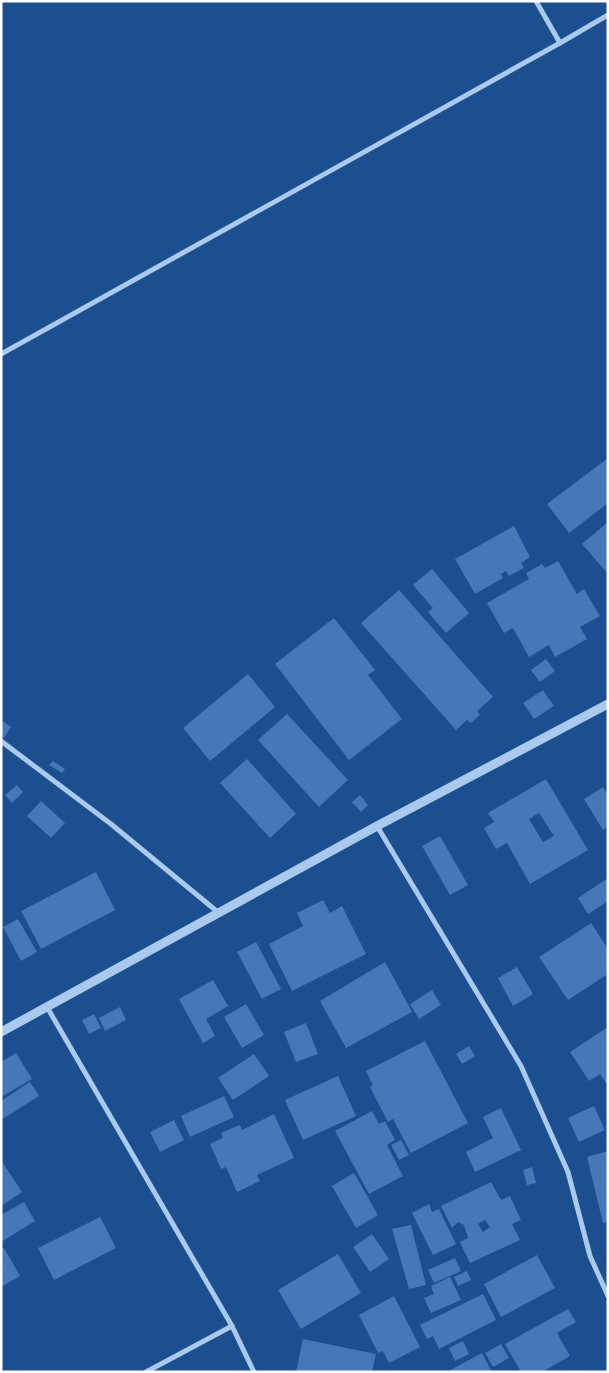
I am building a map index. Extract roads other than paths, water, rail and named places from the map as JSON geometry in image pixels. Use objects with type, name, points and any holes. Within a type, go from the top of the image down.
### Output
[{"type":"street","points":[[536,1],[560,43]]},
{"type":"street","points":[[1,354],[608,15]]},
{"type":"street","points":[[1,1032],[220,914],[377,826],[608,704]]},
{"type":"street","points":[[1,741],[111,824],[220,914]]},
{"type":"street","points":[[377,826],[521,1066],[568,1172],[590,1256],[608,1296]]},
{"type":"street","points":[[47,1007],[232,1326],[254,1372]]},
{"type":"street","points":[[146,1372],[232,1326]]}]
